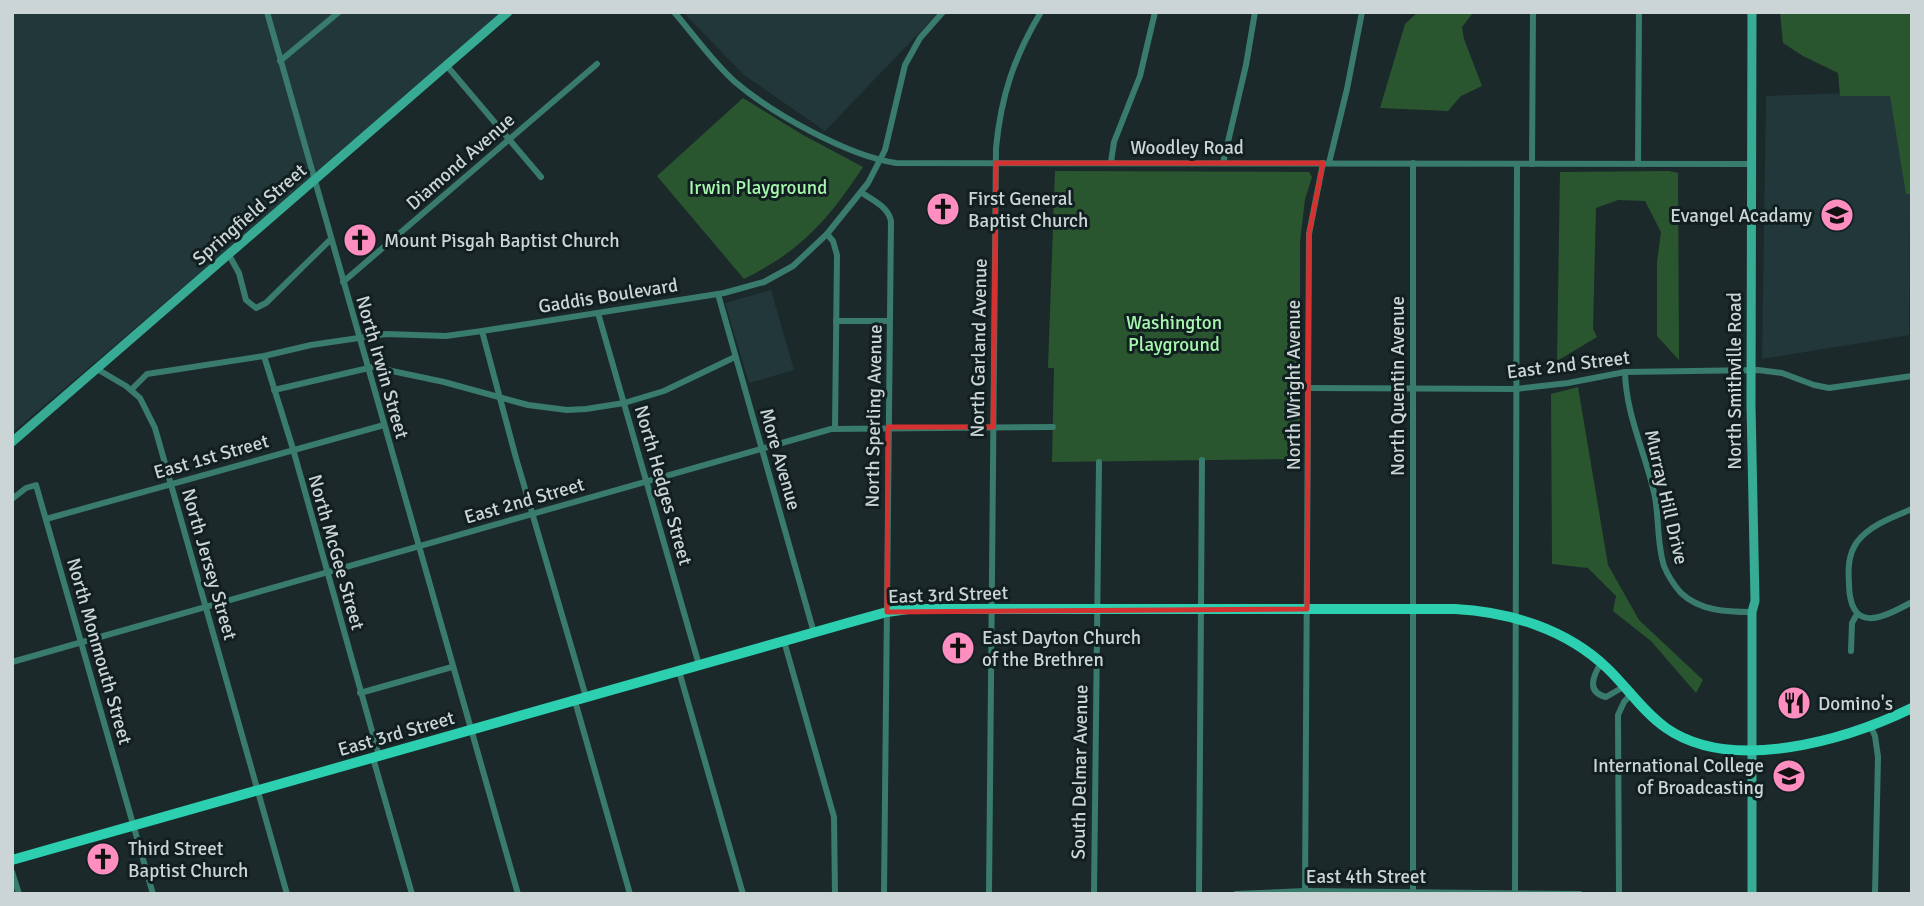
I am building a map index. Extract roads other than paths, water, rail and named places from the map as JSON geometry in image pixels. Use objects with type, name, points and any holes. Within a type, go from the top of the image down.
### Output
[{"type":"main road","name":"Springfield Street","points":[[12,442],[508,12]]},
{"type":"main road","name":"North Smithville Road","points":[[1752,12],[1751,370],[1755,601],[1752,612],[1752,894]]},
{"type":"main road","name":"East 3rd Street","points":[[12,860],[814,632],[908,609],[1478,610],[1515,618],[1572,642],[1601,663],[1663,727],[1680,736],[1719,749],[1790,746],[1832,738],[1871,727],[1912,708]]},
{"type":"street","name":"North Irwin Street","points":[[267,12],[518,894]]},
{"type":"street","points":[[279,61],[339,12]]},
{"type":"street","name":"Woodley Road","points":[[674,12],[723,70],[742,87],[824,137],[881,160],[896,163],[1751,164]]},
{"type":"street","name":"Gaddis Boulevard","points":[[131,390],[147,374],[264,356],[359,337],[402,334],[446,336],[598,313],[718,294],[750,287],[780,274],[793,266],[827,234],[862,193],[881,160],[905,65],[920,38],[943,12]]},
{"type":"street","name":"North Garland Avenue","points":[[989,894],[996,163],[999,113],[1008,80],[1026,37],[1041,12]]},
{"type":"street","points":[[1111,162],[1114,142],[1140,76],[1155,12]]},
{"type":"street","points":[[1223,163],[1246,65],[1255,12]]},
{"type":"street","name":"North Wright Avenue","points":[[1305,892],[1309,234],[1315,197],[1347,89],[1362,12]]},
{"type":"street","points":[[1532,12],[1532,164]]},
{"type":"street","points":[[1638,164],[1639,12]]},
{"type":"street","name":"Diamond Avenue","points":[[343,282],[597,64]]},
{"type":"street","points":[[447,66],[541,177]]},
{"type":"street","name":"North Quentin Avenue","points":[[1413,163],[1413,892]]},
{"type":"street","points":[[1515,893],[1517,164]]},
{"type":"street","name":"North Sperling Avenue","points":[[862,193],[878,203],[889,214],[891,221],[884,894]]},
{"type":"street","points":[[827,234],[833,241],[837,255],[835,428]]},
{"type":"street","points":[[229,255],[239,273],[246,300],[256,308],[266,303],[330,240]]},
{"type":"street","name":"More Avenue","points":[[718,294],[814,632]]},
{"type":"street","name":"North Hedges Street","points":[[598,313],[699,665]]},
{"type":"street","points":[[836,321],[890,321]]},
{"type":"street","points":[[482,331],[586,697]]},
{"type":"street","name":"North McGee Street","points":[[264,356],[293,449],[412,894]]},
{"type":"street","points":[[274,390],[368,368],[414,375],[528,405],[567,410],[624,403],[664,391],[735,357]]},
{"type":"street","name":"North Jersey Street","points":[[97,369],[131,390],[151,418],[287,894]]},
{"type":"street","name":"East 2nd Street","points":[[1308,388],[1516,389],[1625,372],[1751,370],[1782,373],[1829,388],[1912,376]]},
{"type":"street","name":"Murray Hill Drive","points":[[1625,372],[1630,414],[1654,496],[1662,558],[1668,575],[1680,592],[1696,603],[1717,610],[1752,612]]},
{"type":"street","name":"East 1st Street","points":[[46,519],[384,425]]},
{"type":"street","name":"East 2nd Street","points":[[12,662],[835,428],[1053,427]]},
{"type":"street","points":[[1199,894],[1202,460]]},
{"type":"street","name":"South Delmar Avenue","points":[[1094,894],[1099,462]]},
{"type":"street","name":"North Monmouth Street","points":[[12,499],[26,488],[36,485],[153,894]]},
{"type":"street","points":[[1912,509],[1872,528],[1853,550],[1848,566],[1850,603],[1857,614],[1865,618],[1880,618],[1912,602]]},
{"type":"street","points":[[1852,651],[1852,622],[1857,614]]},
{"type":"street","points":[[784,641],[834,817],[835,894]]},
{"type":"street","points":[[1601,663],[1592,678],[1597,693],[1606,697],[1628,690]]},
{"type":"street","points":[[360,693],[452,667]]},
{"type":"street","points":[[679,671],[743,894]]},
{"type":"street","points":[[1619,894],[1618,715],[1628,690]]},
{"type":"street","points":[[575,701],[630,894]]},
{"type":"street","points":[[1871,727],[1878,757],[1875,894]]},
{"type":"street","points":[[12,872],[19,894]]},
{"type":"street","name":"East 4th Street","points":[[1236,894],[1580,894]]},
{"type":"place","name":"First General Baptist Church","points":[[943,209]]},
{"type":"place","name":"Evangel Acadamy","points":[[1837,215]]},
{"type":"place","name":"Mount Pisgah Baptist Church","points":[[360,240]]},
{"type":"place","name":"East Dayton Church of the Brethren","points":[[958,648]]},
{"type":"place","name":"Domino's","points":[[1794,703]]},
{"type":"place","name":"International College of Broadcasting","points":[[1789,776]]},
{"type":"place","name":"Third Street Baptist Church","points":[[103,859]]},
{"type":"park label","name":"Irwin Playground","points":[[758,187]]},
{"type":"park label","name":"Washington Playground","points":[[1174,333]]}]
